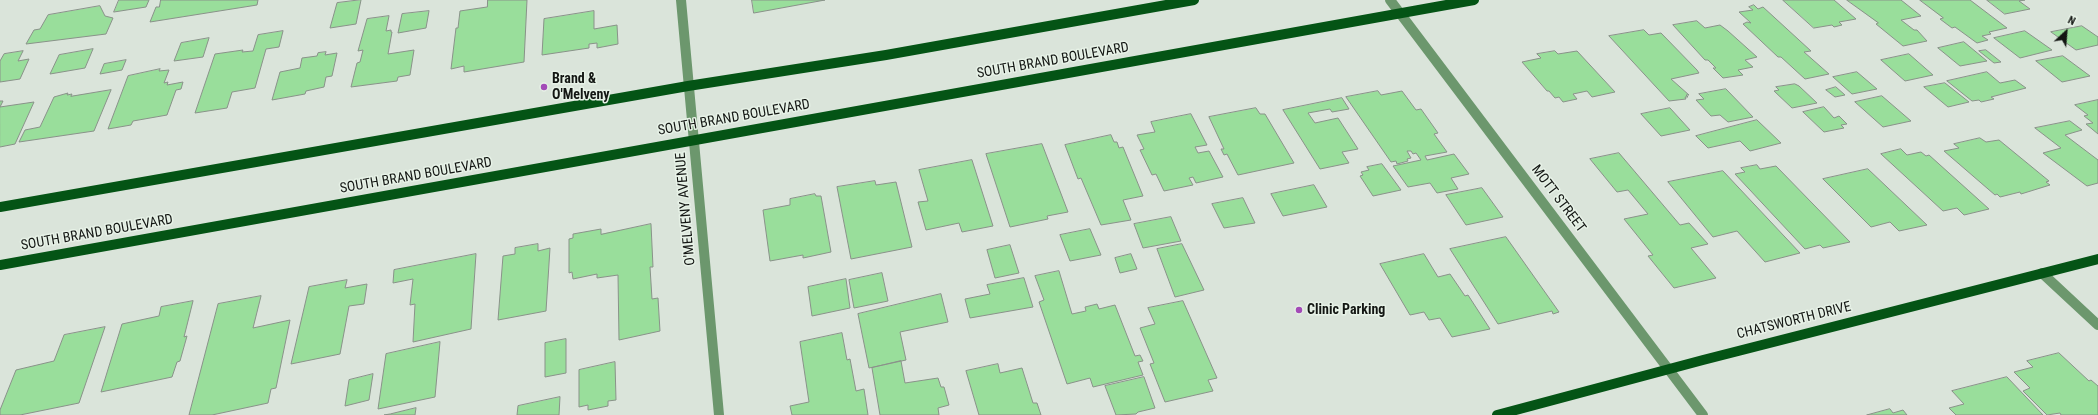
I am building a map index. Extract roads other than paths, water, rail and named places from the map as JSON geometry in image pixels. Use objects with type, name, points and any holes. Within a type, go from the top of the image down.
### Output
[{"type":"main road","points":[[0,206],[688,86],[886,55],[1194,0]]},
{"type":"main road","name":"SOUTH BRAND BOULEVARD","points":[[0,265],[693,139],[1474,0]]},
{"type":"main road","name":"CHATSWORTH DRIVE","points":[[1497,415],[1668,369],[2098,259]]},
{"type":"street","name":"O'MELVENY AVENUE","points":[[681,0],[719,415]]},
{"type":"street","name":"MOTT STREET","points":[[1390,0],[1704,415]]},
{"type":"street","points":[[2042,273],[2098,325]]},
{"type":"place","name":"Brand & O'Melveny","points":[[544,87]]},
{"type":"place","name":"Clinic Parking","points":[[1299,310]]}]
